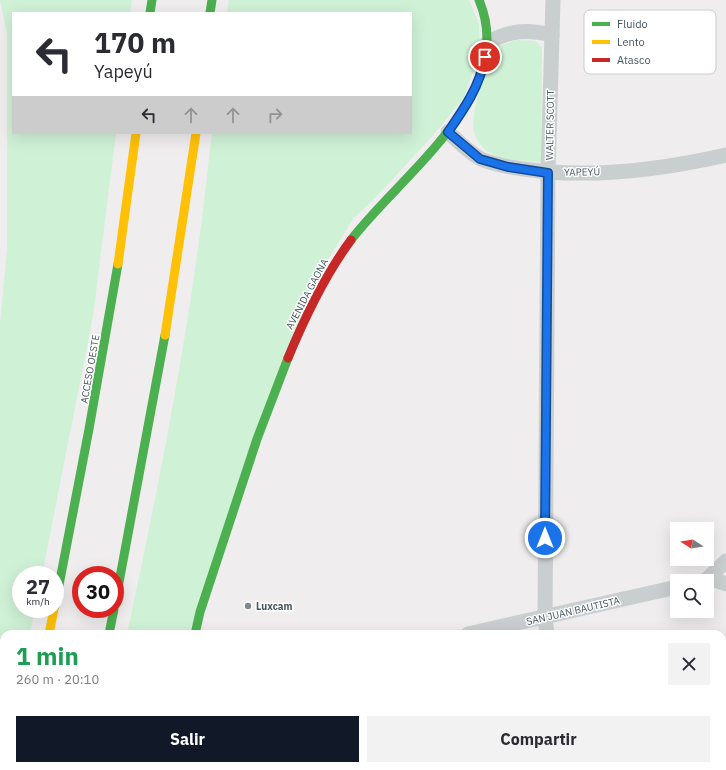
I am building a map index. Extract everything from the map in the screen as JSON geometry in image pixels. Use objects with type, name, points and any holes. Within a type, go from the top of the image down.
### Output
[{"type":"main road","points":[[150,12],[152,0]]},
{"type":"main road","points":[[210,12],[212,0]]},
{"type":"main road","name":"AVENIDA GAONA","points":[[196,630],[200,612],[273,395],[299,331],[325,280],[364,222],[448,132],[469,101],[480,77],[487,43],[486,22],[479,0]]},
{"type":"main road","name":"ACCESO OESTE","points":[[63,566],[91,423],[124,231],[136,134]]},
{"type":"main road","points":[[122,566],[161,364],[196,134]]},
{"type":"main road","name":"ACCESO OESTE","points":[[51,630],[53,618]]},
{"type":"main road","points":[[110,630],[112,618]]},
{"type":"street","name":"WALTER SCOTT","points":[[546,630],[545,618],[548,173],[553,0]]},
{"type":"street","points":[[487,43],[502,34],[533,31],[552,35]]},
{"type":"street","name":"YAPEYÚ","points":[[448,132],[480,159],[508,167],[548,173],[611,172],[656,168],[726,155]]},
{"type":"street","points":[[726,562],[724,573],[726,579]]},
{"type":"street","points":[[711,574],[726,562]]},
{"type":"street","points":[[714,582],[726,584]]},
{"type":"street","name":"SAN JUAN BAUTISTA","points":[[487,630],[670,589]]},
{"type":"green space","points":[[0,0],[132,0],[130,12],[12,12],[12,134],[116,134],[93,316],[44,566],[12,566],[12,618],[33,618],[31,630],[0,630],[0,324],[7,250],[7,34]]},
{"type":"green space","points":[[229,0],[469,0],[479,24],[480,52],[464,97],[436,132],[377,196],[353,219],[313,284],[190,630],[128,630],[156,493],[190,304],[212,134],[412,134],[412,12],[227,12]]},
{"type":"green space","points":[[517,40],[535,41],[542,47],[541,162],[509,160],[497,157],[484,148],[474,133],[473,125],[476,104],[492,48]]},
{"type":"traffic: fast","points":[[150,12],[152,0]]},
{"type":"traffic: fast","points":[[210,12],[212,0]]},
{"type":"traffic: fast","points":[[351,240],[372,215],[424,160],[448,131],[469,100],[483,68],[487,35],[479,0]]},
{"type":"traffic: fast","points":[[63,566],[89,429],[118,264]]},
{"type":"traffic: fast","points":[[122,566],[165,335]]},
{"type":"traffic: fast","points":[[196,630],[200,612],[257,439],[288,358]]},
{"type":"traffic: fast","points":[[110,630],[112,618]]},
{"type":"traffic: slow","points":[[118,264],[136,134]]},
{"type":"traffic: slow","points":[[165,335],[196,134]]},
{"type":"traffic: slow","points":[[50,630],[52,618]]},
{"type":"traffic: jam","points":[[288,358],[316,297],[333,267],[351,240]]},
{"type":"place","name":"Luxcam","points":[[248,606]]},
{"type":"route","points":[[485,57],[482,71],[469,101],[448,132],[480,159],[508,167],[548,173],[545,538]]}]
